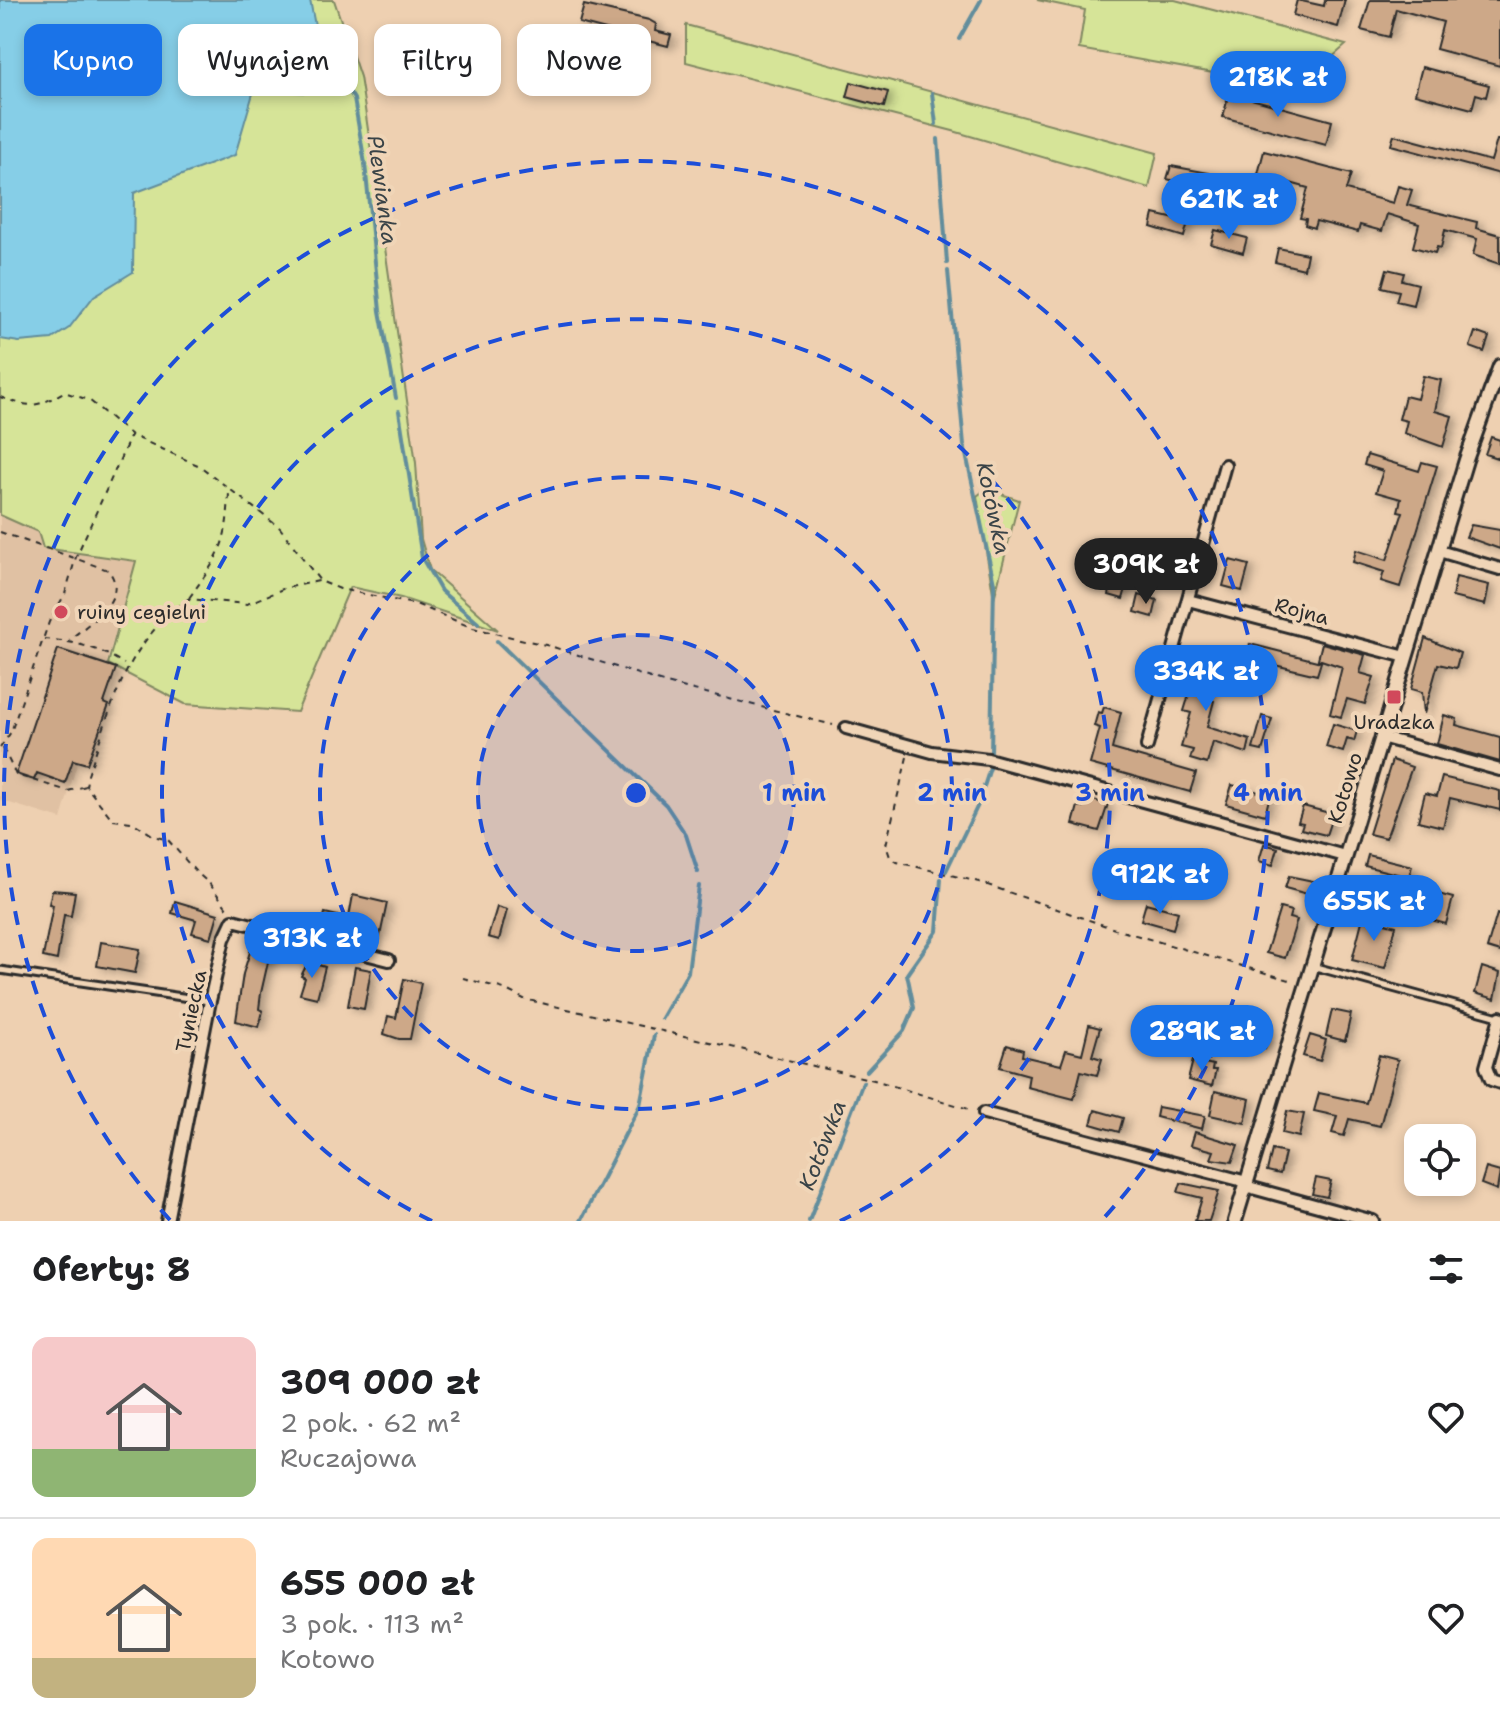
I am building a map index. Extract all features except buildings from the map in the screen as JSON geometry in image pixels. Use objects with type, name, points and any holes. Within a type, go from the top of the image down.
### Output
[{"type":"street","name":"Kotowo","points":[[1235,1221],[1466,460],[1500,366]]},
{"type":"street","points":[[1147,746],[1225,465]]},
{"type":"street","points":[[1439,551],[1500,569]]},
{"type":"street","name":"Rojna","points":[[1188,600],[1406,657]]},
{"type":"street","points":[[846,728],[909,745],[988,759],[1345,856]]},
{"type":"street","points":[[1381,737],[1500,770]]},
{"type":"street","points":[[233,920],[389,960]]},
{"type":"street","name":"Tyniecka","points":[[167,1221],[210,1001],[224,939],[233,920]]},
{"type":"street","points":[[1500,1017],[1486,1067],[1491,1080],[1500,1083]]},
{"type":"street","points":[[984,1113],[1373,1221]]},
{"type":"lane","points":[[1311,966],[1500,1017]]},
{"type":"lane","points":[[0,970],[210,1001]]},
{"type":"path","points":[[0,397],[38,406],[64,392],[77,394],[131,435],[200,466],[280,528],[320,581],[340,589],[418,605],[473,628],[550,646],[666,683],[846,728]]},
{"type":"path","points":[[86,786],[68,791],[16,775],[1,748],[11,732],[43,639],[65,594],[76,557],[131,435]]},
{"type":"path","points":[[86,786],[126,665],[163,618],[188,599],[219,556],[228,532],[229,491]]},
{"type":"path","points":[[0,532],[108,570],[117,586],[109,605],[69,640]]},
{"type":"path","points":[[188,599],[247,604],[285,588],[320,581]]},
{"type":"path","points":[[43,639],[69,640],[109,653],[126,665]]},
{"type":"path","points":[[909,745],[886,845],[890,857],[897,862],[979,882],[1115,929],[1306,984]]},
{"type":"path","points":[[86,786],[113,820],[132,822],[154,836],[168,840],[209,883],[233,920]]},
{"type":"path","points":[[463,978],[504,989],[524,999],[874,1080],[984,1113]]},
{"type":"shaded area","name":"ruiny cegielni","points":[[0,509],[136,561],[61,819],[0,800]]},
{"type":"green space","points":[[0,0],[334,0],[342,24],[178,24],[178,96],[358,96],[358,71],[416,463],[421,539],[430,570],[498,630],[401,598],[350,587],[297,712],[185,704],[108,664],[136,561],[43,548],[38,532],[0,515]]},
{"type":"green space","points":[[1037,0],[1175,0],[1346,45],[1297,88],[1079,49],[1085,10]]},
{"type":"green space","points":[[686,25],[1157,153],[1149,188],[953,131],[686,62]]},
{"type":"green space","points":[[986,489],[1019,500],[994,599],[977,496]]},
{"type":"water","points":[[0,0],[310,0],[315,24],[178,24],[178,96],[252,96],[235,155],[134,193],[133,272],[94,296],[69,328],[52,339],[19,342],[0,339]]},
{"type":"waterway","name":"Kotówka","points":[[959,39],[981,0]]},
{"type":"waterway","name":"Kotówka","points":[[932,93],[936,124]]},
{"type":"waterway","name":"Plewianka","points":[[352,96],[365,164],[380,311],[396,398]]},
{"type":"waterway","name":"Kotówka","points":[[938,139],[947,263]]},
{"type":"waterway","name":"Kotówka","points":[[948,271],[964,445],[994,583],[991,753]]},
{"type":"waterway","name":"Plewianka","points":[[399,411],[422,558],[441,591],[478,623]]},
{"type":"waterway","name":"Plewianka","points":[[497,641],[666,805],[686,835],[698,872]]},
{"type":"waterway","name":"Kotówka","points":[[946,871],[978,805],[991,765]]},
{"type":"waterway","name":"Kotówka","points":[[867,1071],[904,1031],[914,1008],[907,974],[937,931],[941,879]]},
{"type":"waterway","name":"Plewianka","points":[[662,1018],[688,972],[699,886]]},
{"type":"waterway","name":"Plewianka","points":[[581,1221],[640,1105],[654,1035]]},
{"type":"waterway","name":"Kotówka","points":[[809,1221],[863,1082]]},
{"type":"place","name":"ruiny cegielni","points":[[61,612]]},
{"type":"place","name":"Uradzka","points":[[1394,697]]}]
